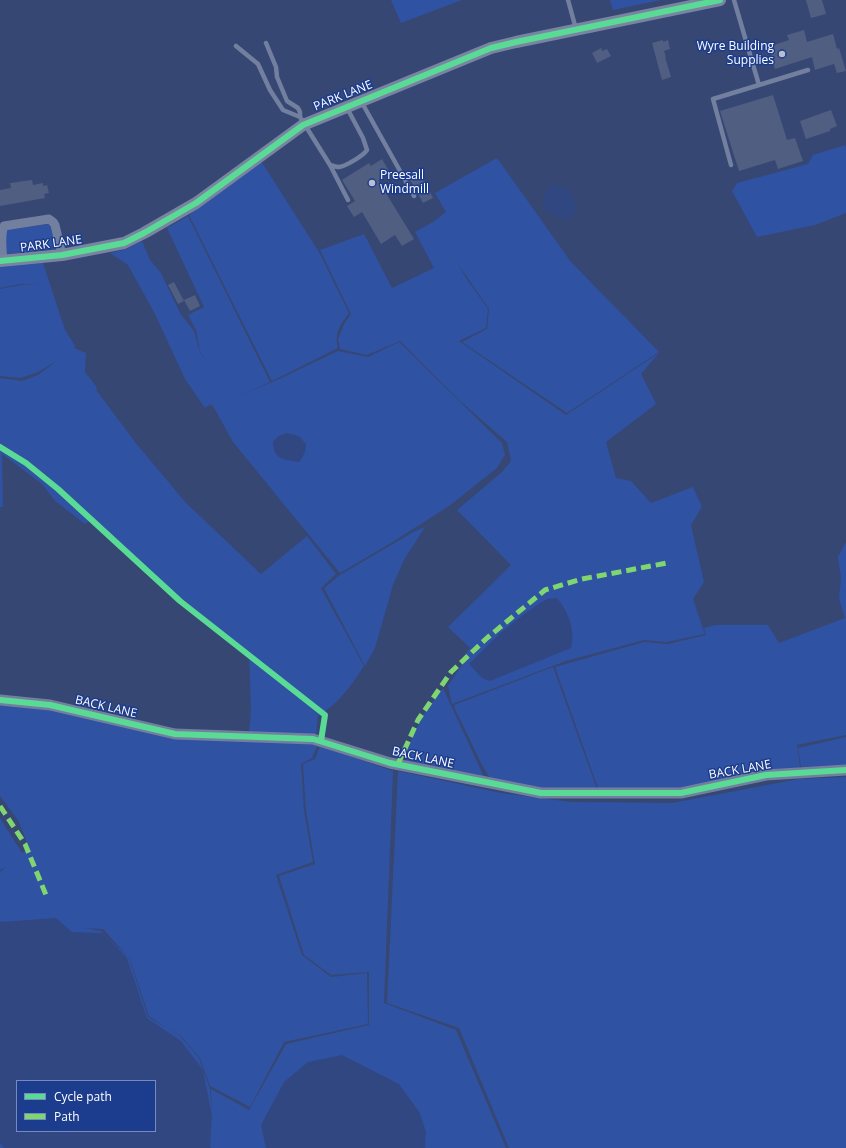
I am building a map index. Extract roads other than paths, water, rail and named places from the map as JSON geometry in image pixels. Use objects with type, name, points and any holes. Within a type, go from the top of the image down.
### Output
[{"type":"main road","name":"PARK LANE","points":[[2,261],[62,256],[124,243],[196,203],[303,121],[346,107],[491,48],[720,0]]},
{"type":"street","name":"PARK LANE","points":[[2,261],[0,237],[4,226],[49,220],[55,225],[62,256]]},
{"type":"street","name":"BACK LANE","points":[[0,700],[50,705],[175,734],[313,739],[390,763],[541,793],[681,793],[766,775],[846,770]]},
{"type":"lane","points":[[568,0],[576,29]]},
{"type":"lane","points":[[734,0],[759,85]]},
{"type":"lane","points":[[266,43],[276,67],[277,77],[287,101],[298,108],[303,121],[330,165],[348,200]]},
{"type":"lane","points":[[236,46],[258,64],[270,90],[283,110],[303,121]]},
{"type":"lane","points":[[731,166],[713,99],[808,70]]},
{"type":"lane","points":[[361,101],[414,196]]},
{"type":"lane","points":[[330,165],[340,167],[364,155],[367,150],[363,138],[346,107]]},
{"type":"place","name":"Wyre Building Supplies","points":[[782,54]]},
{"type":"place","name":"Preesall Windmill","points":[[372,183]]}]
